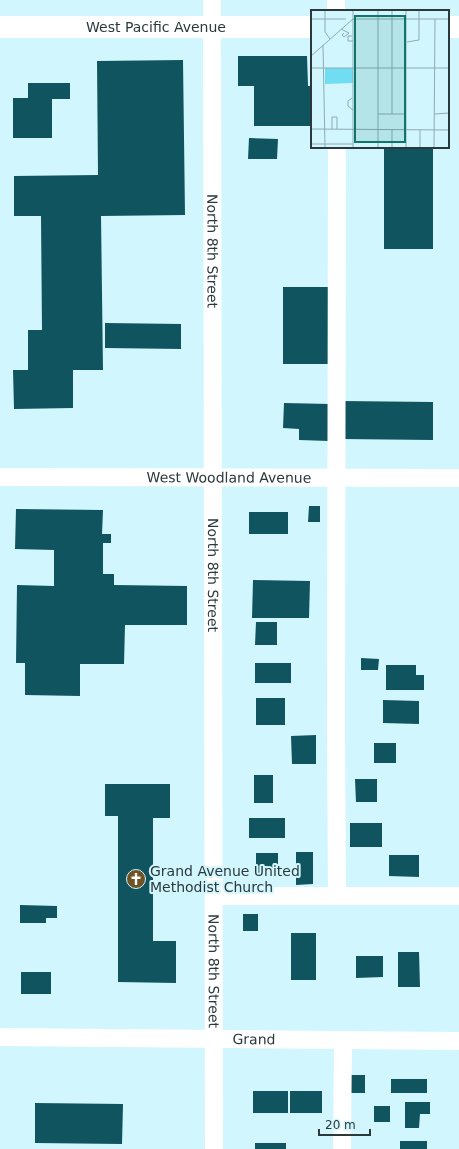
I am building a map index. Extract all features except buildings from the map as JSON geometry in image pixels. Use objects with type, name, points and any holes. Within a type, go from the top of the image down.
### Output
[{"type":"main road","name":"West Pacific Avenue","points":[[0,27],[311,27]]},
{"type":"street","name":"North 8th Street","points":[[212,0],[214,1149]]},
{"type":"street","points":[[337,148],[337,896]]},
{"type":"street","name":"West Woodland Avenue","points":[[0,477],[459,478]]},
{"type":"street","points":[[214,896],[459,896]]},
{"type":"street","name":"Grand","points":[[0,1037],[459,1041]]},
{"type":"street","points":[[342,1149],[343,1040]]},
{"type":"place","name":"Grand Avenue United Methodist Church","points":[[136,879]]}]
